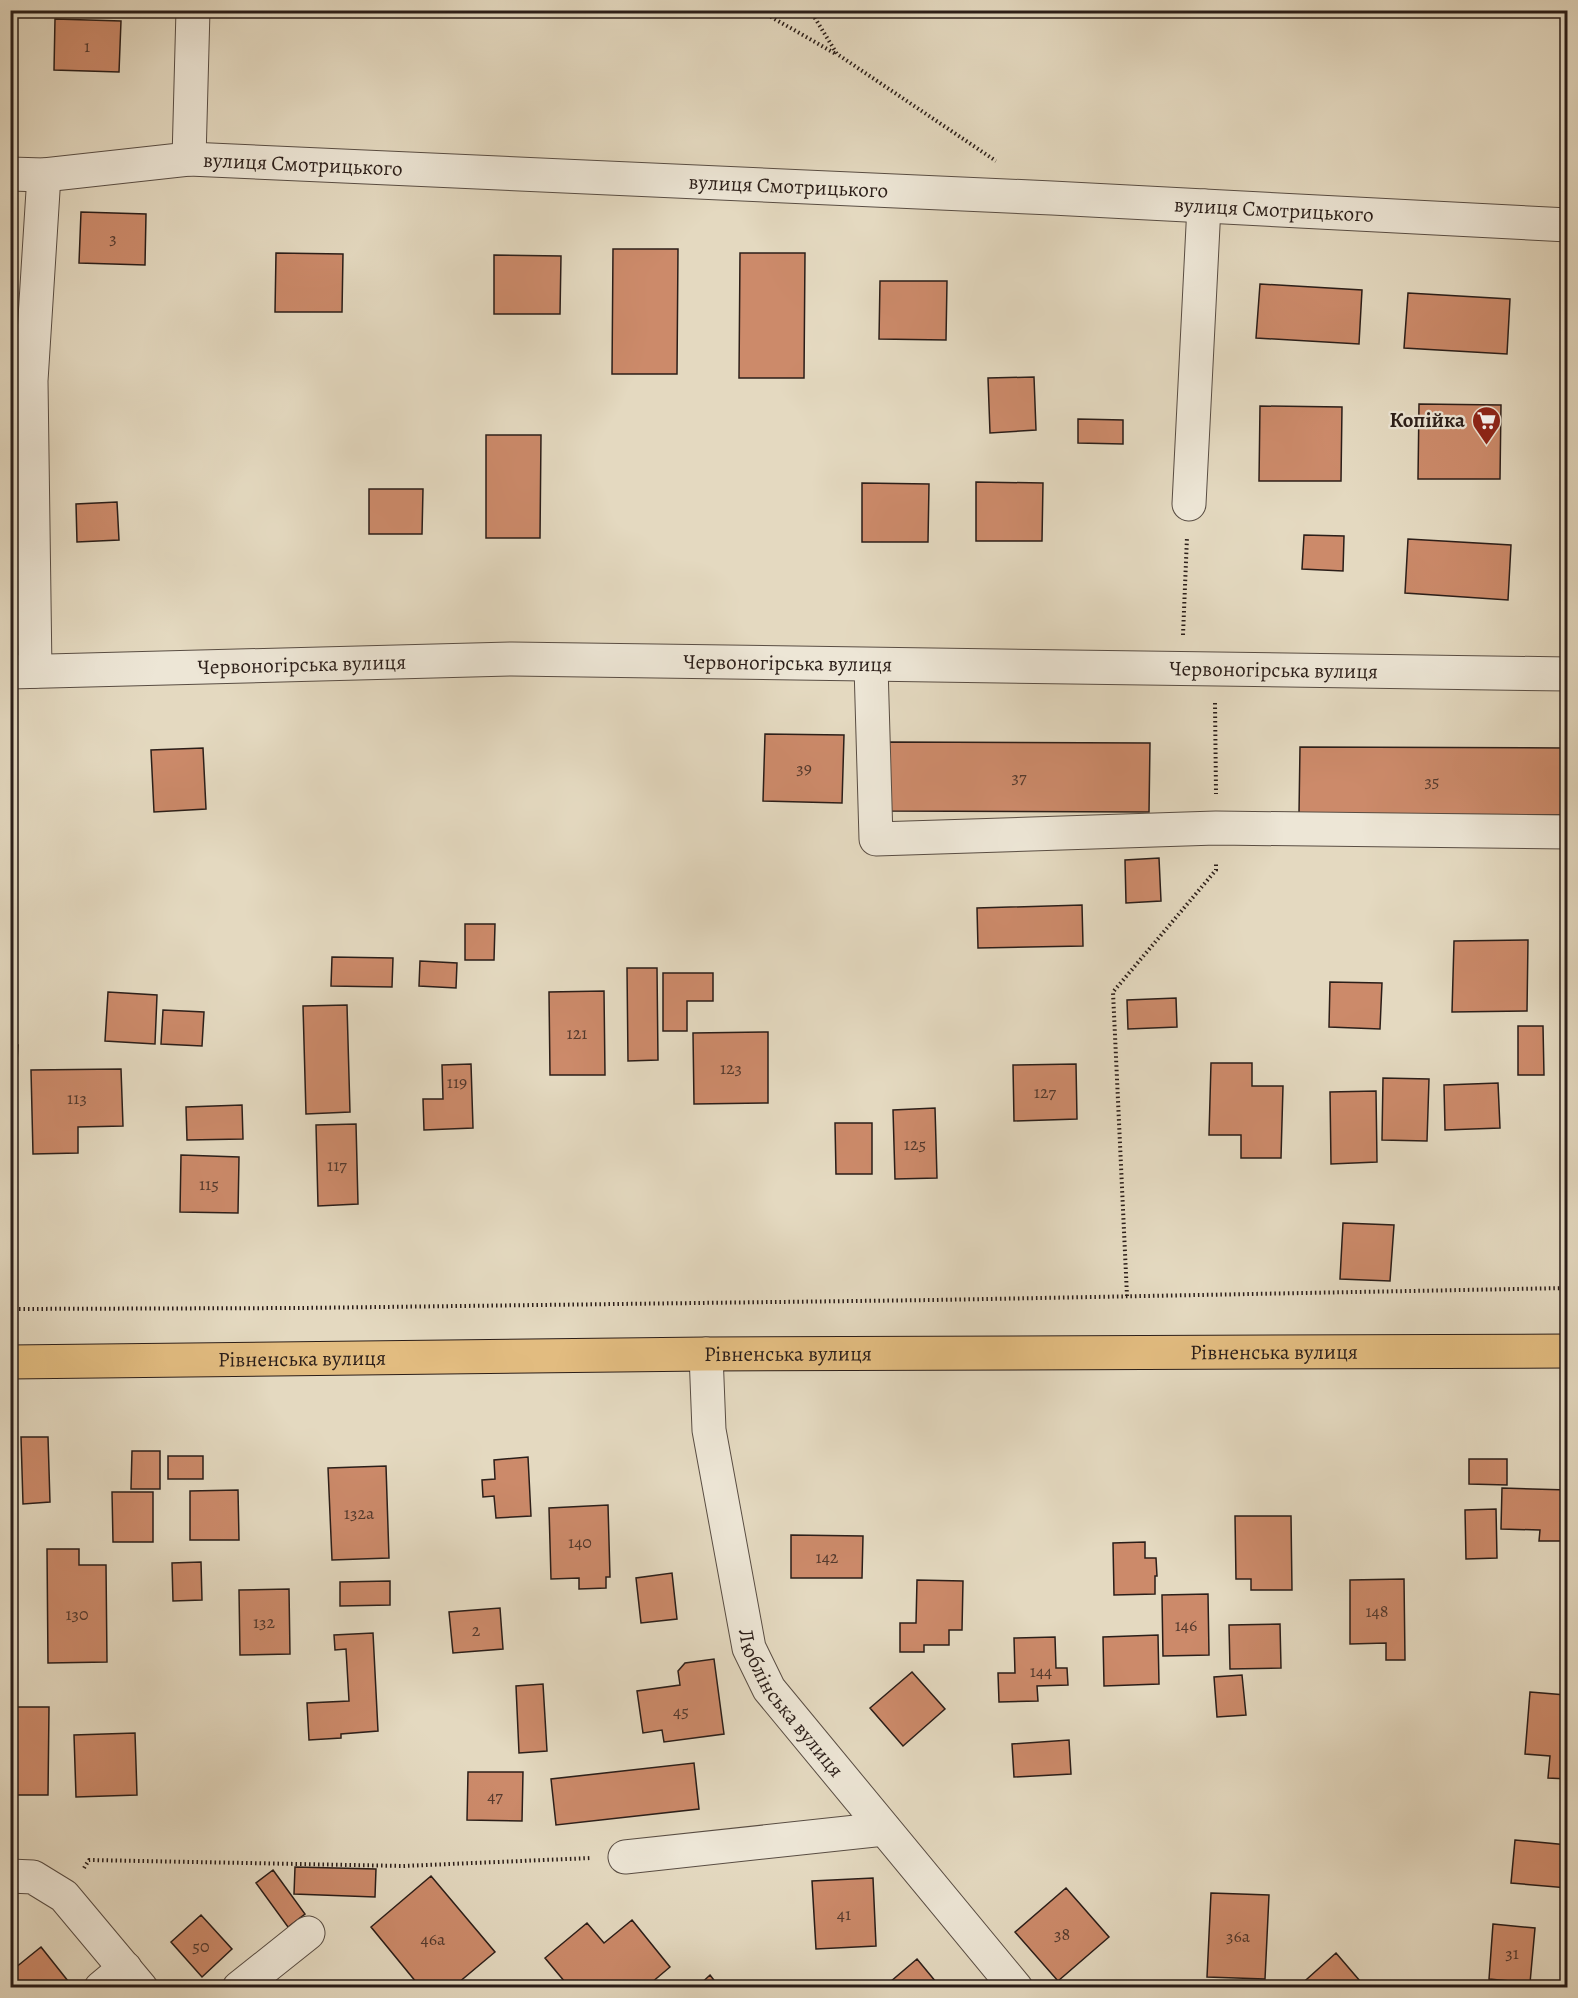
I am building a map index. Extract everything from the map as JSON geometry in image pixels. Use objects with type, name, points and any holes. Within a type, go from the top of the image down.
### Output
[{"type":"main road","name":"Рівненська вулиця","points":[[10,1362],[706,1354],[1568,1351]]},
{"type":"street","points":[[189,159],[193,10]]},
{"type":"street","name":"вулиця Смотрицького","points":[[10,174],[44,175],[189,159],[1568,225]]},
{"type":"street","points":[[22,671],[31,381],[44,175]]},
{"type":"street","points":[[1189,504],[1204,206]]},
{"type":"street","name":"Червоногірська вулиця","points":[[22,671],[512,659],[871,666],[1568,674]]},
{"type":"street","points":[[871,666],[876,839],[1216,828],[1568,832]]},
{"type":"street","name":"Люблінська вулиця","points":[[706,1354],[709,1430],[749,1648],[769,1689],[1016,1988]]},
{"type":"street","points":[[625,1857],[884,1829]]},
{"type":"street","points":[[10,1876],[33,1876],[64,1896],[122,1981]]},
{"type":"street","points":[[239,1988],[308,1933]]},
{"type":"path","points":[[759,10],[837,54],[998,162]]},
{"type":"path","points":[[810,10],[837,54]]},
{"type":"path","points":[[1181,668],[1189,504]]},
{"type":"path","points":[[1127,1296],[1113,992],[1216,870],[1215,669]]},
{"type":"path","points":[[10,1309],[934,1300],[1568,1288]]},
{"type":"path","points":[[64,1896],[89,1860],[403,1866],[625,1857]]},
{"type":"building","points":[[55,19],[121,21],[119,72],[54,70]]},
{"type":"building","points":[[81,212],[146,214],[145,265],[79,263]]},
{"type":"building","points":[[613,249],[678,249],[677,374],[612,374]]},
{"type":"building","points":[[276,253],[343,254],[342,312],[275,312]]},
{"type":"building","points":[[740,253],[805,253],[804,378],[739,378]]},
{"type":"building","points":[[494,255],[561,256],[560,314],[494,314]]},
{"type":"building","points":[[880,281],[947,281],[946,340],[879,339]]},
{"type":"building","points":[[1260,284],[1362,290],[1359,344],[1256,338]]},
{"type":"building","points":[[1408,293],[1510,299],[1507,354],[1404,348]]},
{"type":"building","points":[[1034,377],[1036,430],[990,433],[988,378]]},
{"type":"building","points":[[1419,404],[1501,405],[1500,479],[1418,479]]},
{"type":"building","points":[[1260,406],[1342,407],[1341,481],[1259,481]]},
{"type":"building","points":[[1078,419],[1123,420],[1123,444],[1078,443]]},
{"type":"building","points":[[486,435],[541,435],[540,538],[486,538]]},
{"type":"building","points":[[976,482],[1043,483],[1042,541],[976,541]]},
{"type":"building","points":[[862,483],[929,484],[928,542],[862,542]]},
{"type":"building","points":[[369,489],[423,489],[422,534],[369,534]]},
{"type":"building","points":[[117,502],[119,540],[77,542],[76,504]]},
{"type":"building","points":[[1304,535],[1344,536],[1343,571],[1302,569]]},
{"type":"building","points":[[1408,539],[1511,545],[1508,600],[1405,593]]},
{"type":"building","points":[[765,734],[844,735],[842,803],[763,801]]},
{"type":"building","points":[[889,742],[1150,743],[1149,812],[888,811]]},
{"type":"building","points":[[1300,747],[1564,748],[1564,815],[1299,814]]},
{"type":"building","points":[[203,748],[206,809],[154,812],[151,750]]},
{"type":"building","points":[[1159,858],[1161,901],[1126,903],[1125,860]]},
{"type":"building","points":[[1082,905],[1083,946],[978,948],[977,908]]},
{"type":"building","points":[[465,924],[495,924],[494,960],[465,960]]},
{"type":"building","points":[[1528,940],[1527,1011],[1452,1012],[1454,941]]},
{"type":"building","points":[[332,957],[393,958],[392,987],[331,986]]},
{"type":"building","points":[[420,961],[457,963],[456,988],[419,986]]},
{"type":"building","points":[[627,968],[657,968],[658,1060],[628,1061]]},
{"type":"building","points":[[663,973],[713,973],[713,1001],[687,1001],[687,1031],[663,1031]]},
{"type":"building","points":[[1330,982],[1382,983],[1380,1029],[1329,1027]]},
{"type":"building","points":[[604,991],[605,1075],[550,1075],[549,992]]},
{"type":"building","points":[[108,992],[157,995],[155,1044],[105,1041]]},
{"type":"building","points":[[1176,998],[1177,1027],[1128,1029],[1127,1000]]},
{"type":"building","points":[[347,1005],[350,1112],[306,1114],[303,1006]]},
{"type":"building","points":[[163,1010],[204,1012],[202,1046],[161,1044]]},
{"type":"building","points":[[1518,1026],[1543,1026],[1544,1075],[1518,1075]]},
{"type":"building","points":[[768,1032],[768,1103],[694,1104],[693,1033]]},
{"type":"building","points":[[10,1045],[18,1045],[15,1096],[10,1096]]},
{"type":"building","points":[[1211,1063],[1252,1063],[1252,1086],[1283,1086],[1281,1158],[1241,1158],[1241,1135],[1209,1135]]},
{"type":"building","points":[[471,1064],[473,1128],[424,1130],[423,1099],[443,1099],[442,1065]]},
{"type":"building","points":[[1076,1064],[1077,1119],[1014,1121],[1013,1065]]},
{"type":"building","points":[[121,1069],[123,1126],[78,1127],[78,1153],[33,1154],[31,1070]]},
{"type":"building","points":[[1383,1078],[1429,1079],[1427,1141],[1382,1140]]},
{"type":"building","points":[[1498,1083],[1500,1128],[1445,1130],[1444,1085]]},
{"type":"building","points":[[1376,1091],[1377,1162],[1331,1164],[1330,1092]]},
{"type":"building","points":[[242,1105],[243,1139],[187,1140],[186,1107]]},
{"type":"building","points":[[935,1108],[937,1178],[895,1179],[893,1110]]},
{"type":"building","points":[[835,1123],[872,1123],[872,1174],[836,1174]]},
{"type":"building","points":[[356,1124],[358,1204],[318,1206],[316,1125]]},
{"type":"building","points":[[181,1155],[239,1157],[238,1213],[180,1212]]},
{"type":"building","points":[[1343,1223],[1394,1225],[1390,1281],[1340,1279]]},
{"type":"building","points":[[21,1437],[48,1437],[50,1502],[23,1504]]},
{"type":"building","points":[[132,1451],[160,1451],[160,1489],[131,1489]]},
{"type":"building","points":[[168,1456],[203,1456],[203,1479],[168,1479]]},
{"type":"building","points":[[528,1457],[531,1516],[496,1518],[494,1496],[483,1497],[482,1480],[495,1479],[494,1460]]},
{"type":"building","points":[[1469,1459],[1507,1459],[1507,1485],[1469,1484]]},
{"type":"building","points":[[386,1466],[389,1558],[332,1560],[328,1468]]},
{"type":"building","points":[[1502,1488],[1568,1490],[1568,1541],[1539,1541],[1540,1530],[1501,1529]]},
{"type":"building","points":[[238,1490],[239,1540],[190,1540],[190,1491]]},
{"type":"building","points":[[112,1492],[153,1492],[153,1542],[113,1542]]},
{"type":"building","points":[[608,1505],[610,1577],[606,1577],[606,1588],[579,1589],[579,1578],[551,1579],[549,1508]]},
{"type":"building","points":[[1496,1509],[1497,1558],[1466,1559],[1465,1510]]},
{"type":"building","points":[[1235,1516],[1291,1516],[1292,1590],[1251,1590],[1251,1579],[1236,1579]]},
{"type":"building","points":[[791,1535],[863,1536],[862,1578],[791,1578]]},
{"type":"building","points":[[1145,1542],[1145,1558],[1156,1558],[1155,1594],[1114,1595],[1113,1543]]},
{"type":"building","points":[[47,1549],[79,1549],[79,1565],[106,1565],[107,1662],[48,1663]]},
{"type":"building","points":[[201,1562],[202,1600],[173,1601],[172,1563]]},
{"type":"building","points":[[672,1573],[677,1619],[641,1623],[636,1578]]},
{"type":"building","points":[[1404,1579],[1405,1660],[1386,1660],[1386,1643],[1350,1644],[1350,1580]]},
{"type":"building","points":[[917,1580],[963,1581],[962,1630],[949,1630],[949,1645],[924,1645],[924,1652],[900,1652],[900,1623],[916,1623]]},
{"type":"building","points":[[390,1581],[390,1605],[340,1606],[340,1582]]},
{"type":"building","points":[[289,1589],[290,1654],[240,1655],[239,1590]]},
{"type":"building","points":[[1208,1594],[1209,1655],[1163,1656],[1162,1595]]},
{"type":"building","points":[[500,1608],[503,1649],[453,1653],[449,1612]]},
{"type":"building","points":[[1280,1624],[1281,1668],[1230,1669],[1229,1625]]},
{"type":"building","points":[[373,1633],[378,1731],[341,1734],[341,1738],[309,1740],[307,1703],[349,1701],[346,1649],[335,1650],[334,1635]]},
{"type":"building","points":[[1158,1635],[1159,1684],[1104,1686],[1103,1637]]},
{"type":"building","points":[[1055,1637],[1056,1668],[1067,1668],[1068,1685],[1037,1686],[1038,1701],[999,1702],[998,1673],[1015,1673],[1014,1638]]},
{"type":"building","points":[[714,1659],[724,1734],[664,1742],[662,1730],[643,1733],[637,1691],[680,1685],[678,1671],[685,1663]]},
{"type":"building","points":[[912,1672],[945,1709],[903,1746],[870,1708]]},
{"type":"building","points":[[1242,1675],[1246,1715],[1217,1717],[1214,1677]]},
{"type":"building","points":[[543,1684],[547,1751],[519,1753],[516,1686]]},
{"type":"building","points":[[1530,1692],[1566,1695],[1564,1712],[1568,1713],[1568,1779],[1548,1778],[1550,1756],[1525,1754]]},
{"type":"building","points":[[16,1707],[49,1707],[48,1795],[15,1795]]},
{"type":"building","points":[[135,1733],[137,1795],[76,1797],[74,1735]]},
{"type":"building","points":[[1069,1740],[1071,1774],[1014,1777],[1012,1744]]},
{"type":"building","points":[[694,1763],[699,1809],[556,1825],[551,1779]]},
{"type":"building","points":[[468,1772],[523,1772],[522,1821],[467,1820]]},
{"type":"building","points":[[1515,1840],[1568,1845],[1568,1888],[1511,1883]]},
{"type":"building","points":[[295,1867],[376,1869],[375,1897],[294,1894]]},
{"type":"building","points":[[273,1870],[305,1914],[288,1927],[256,1883]]},
{"type":"building","points":[[431,1876],[495,1952],[452,1988],[421,1988],[371,1927]]},
{"type":"building","points":[[873,1878],[876,1946],[816,1949],[812,1881]]},
{"type":"building","points":[[1066,1888],[1109,1937],[1058,1981],[1015,1932]]},
{"type":"building","points":[[1211,1893],[1269,1895],[1265,1979],[1207,1977]]},
{"type":"building","points":[[201,1915],[232,1949],[202,1977],[171,1942]]},
{"type":"building","points":[[632,1920],[670,1967],[645,1988],[570,1988],[545,1958],[587,1923],[604,1943]]},
{"type":"building","points":[[1493,1924],[1535,1928],[1530,1983],[1489,1979]]},
{"type":"building","points":[[41,1947],[72,1986],[70,1988],[10,1988],[10,1972]]},
{"type":"building","points":[[1336,1953],[1366,1988],[1297,1988]]},
{"type":"building","points":[[917,1959],[941,1988],[883,1988]]},
{"type":"building","points":[[710,1975],[720,1988],[696,1988]]},
{"type":"place","name":"Копійка","points":[[1486,446]]}]
